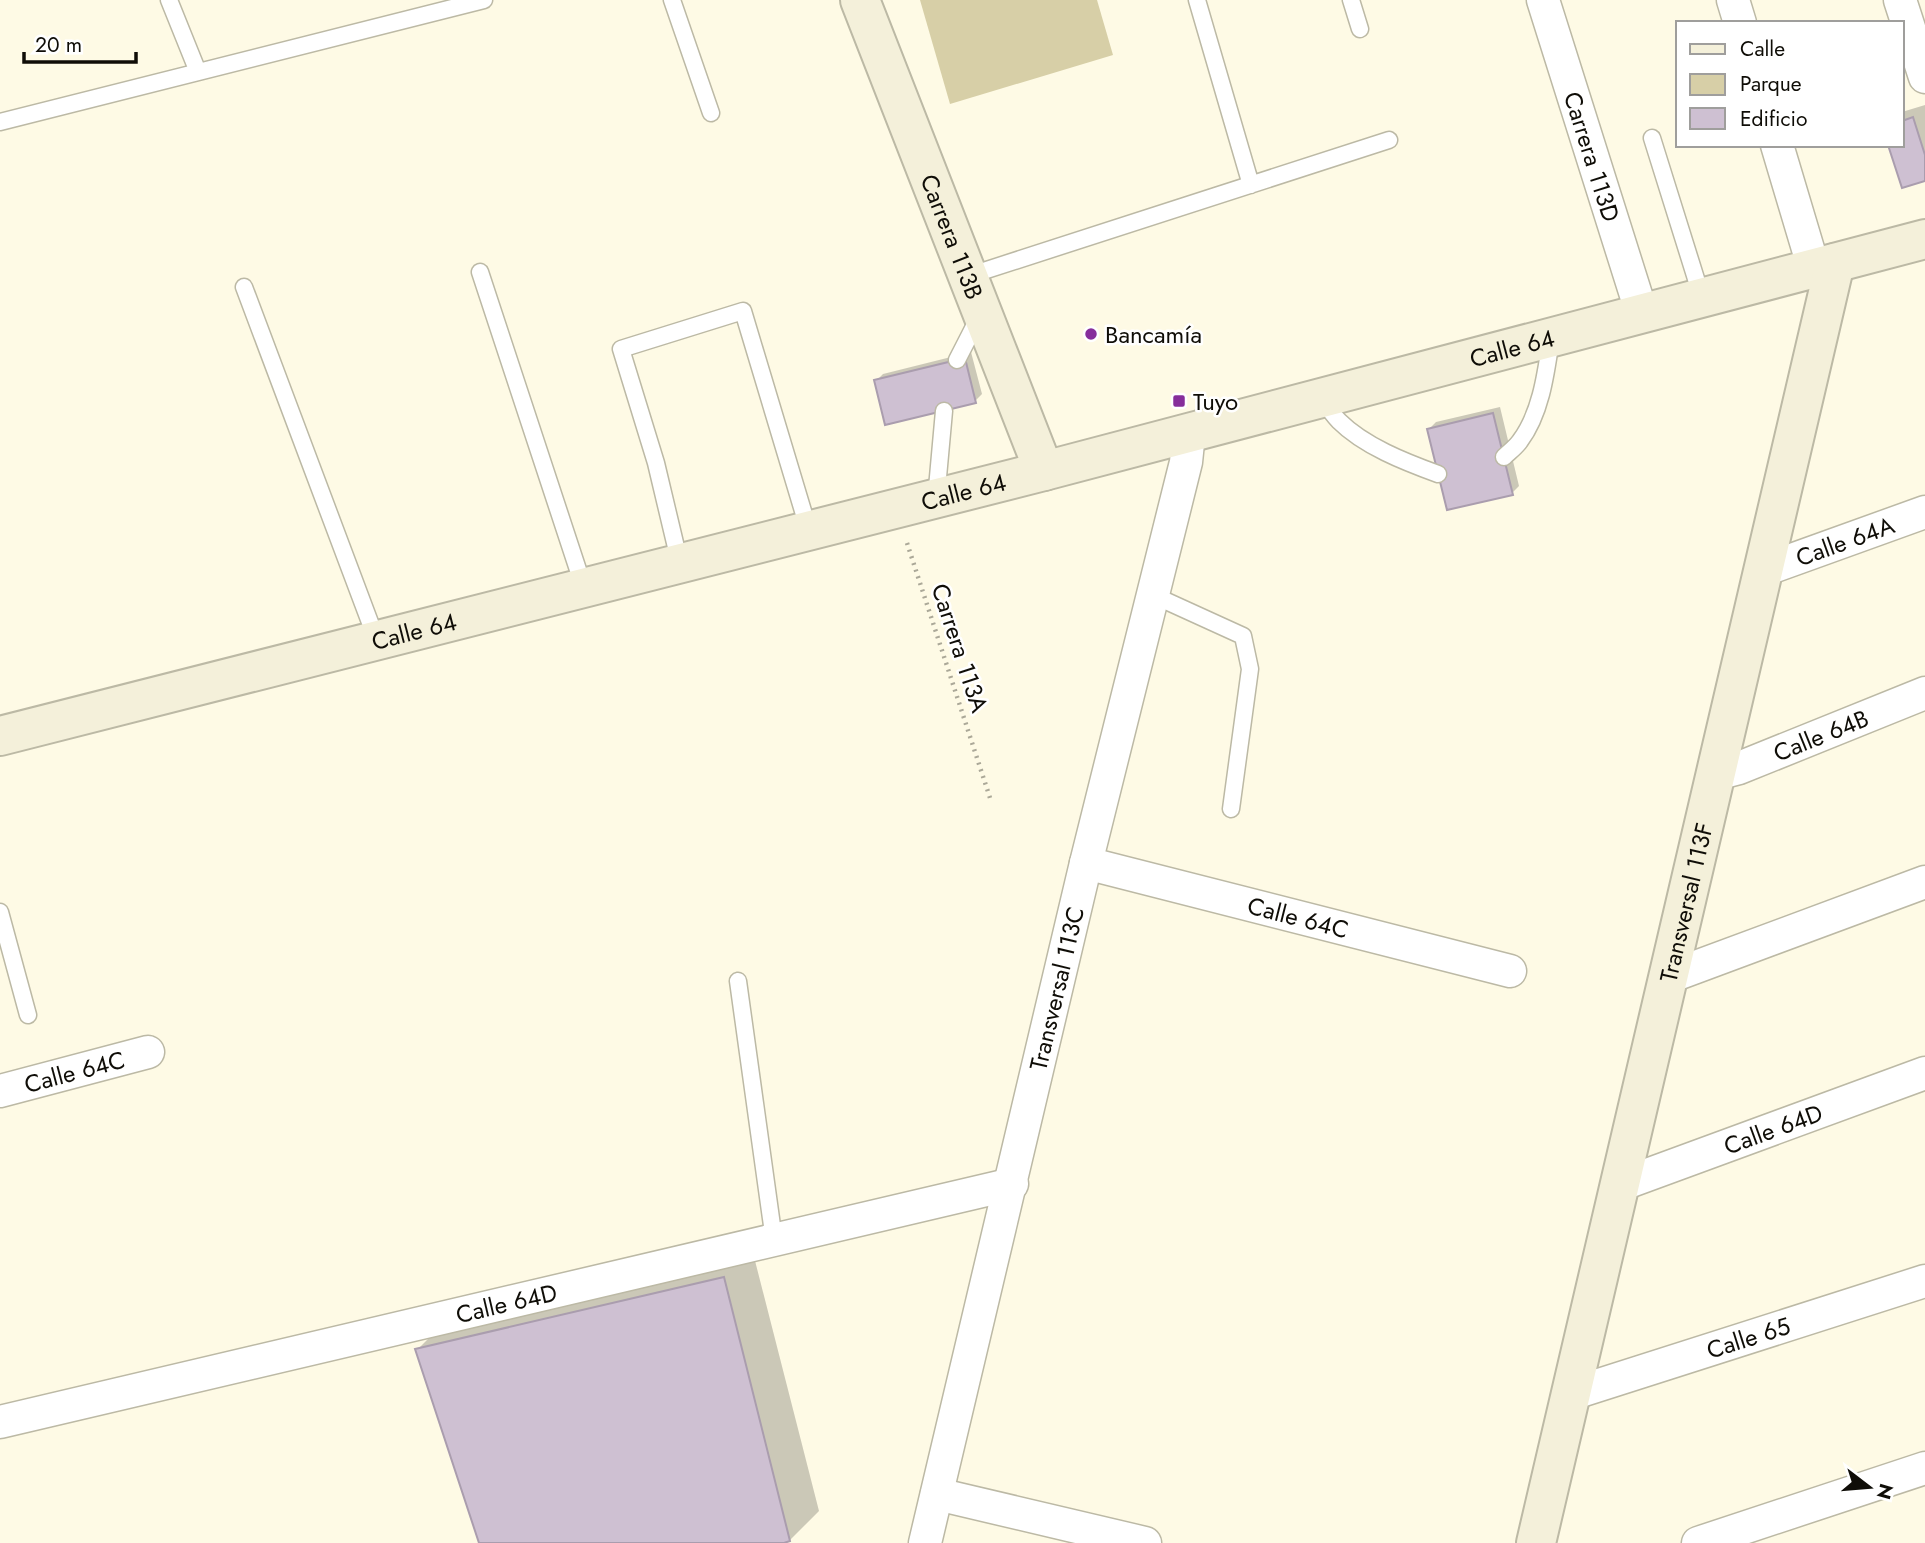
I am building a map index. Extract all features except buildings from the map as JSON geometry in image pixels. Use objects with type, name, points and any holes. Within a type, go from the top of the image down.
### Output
[{"type":"street","name":"Carrera 113B","points":[[860,0],[1044,471]]},
{"type":"street","name":"Carrera 113D","points":[[1543,0],[1642,314]]},
{"type":"street","points":[[1733,0],[1739,21]]},
{"type":"street","points":[[1900,0],[1925,77]]},
{"type":"street","points":[[1778,147],[1825,266]]},
{"type":"street","name":"Calle 64","points":[[0,736],[936,499],[1925,239]]},
{"type":"street","name":"Transversal 113F","points":[[1536,1543],[1764,570],[1825,266]]},
{"type":"street","name":"Transversal 113C","points":[[925,1543],[1086,863],[1186,462],[1189,433]]},
{"type":"street","name":"Calle 64A","points":[[1764,570],[1925,512]]},
{"type":"street","name":"Calle 64B","points":[[1716,774],[1739,768],[1925,692]]},
{"type":"street","name":"Calle 64C","points":[[1086,863],[1510,971]]},
{"type":"street","points":[[1668,977],[1925,882]]},
{"type":"street","name":"Calle 64C","points":[[0,1091],[148,1052]]},
{"type":"street","name":"Calle 64D","points":[[1620,1185],[1925,1073]]},
{"type":"street","name":"Calle 64D","points":[[0,1422],[1012,1184]]},
{"type":"street","name":"Calle 65","points":[[1571,1394],[1925,1282]]},
{"type":"street","points":[[1698,1543],[1925,1468]]},
{"type":"street","points":[[937,1494],[1146,1543]]},
{"type":"lane","points":[[169,0],[198,72]]},
{"type":"lane","points":[[0,122],[484,0]]},
{"type":"lane","points":[[671,0],[711,113]]},
{"type":"lane","points":[[1197,0],[1251,184]]},
{"type":"lane","points":[[1351,0],[1360,29]]},
{"type":"lane","points":[[1652,138],[1702,298]]},
{"type":"lane","points":[[968,276],[1389,140]]},
{"type":"lane","points":[[480,272],[584,588]]},
{"type":"lane","points":[[244,287],[377,641]]},
{"type":"lane","points":[[681,564],[656,463],[621,349],[743,311],[809,531]]},
{"type":"lane","points":[[957,360],[982,312]]},
{"type":"lane","points":[[1504,457],[1520,441],[1536,409],[1551,338]]},
{"type":"lane","points":[[1322,398],[1338,420],[1356,435],[1438,474]]},
{"type":"lane","points":[[936,499],[944,411]]},
{"type":"lane","points":[[1153,595],[1243,636],[1250,669],[1231,809]]},
{"type":"lane","points":[[0,912],[28,1015]]},
{"type":"lane","points":[[738,981],[774,1240]]},
{"type":"path","name":"Carrera 113A","points":[[881,512],[905,537],[991,802]]},
{"type":"green space","points":[[920,0],[1097,0],[1113,55],[950,104]]},
{"type":"place","name":"Bancamía","points":[[1091,334]]},
{"type":"place","name":"Tuyo","points":[[1179,401]]}]
